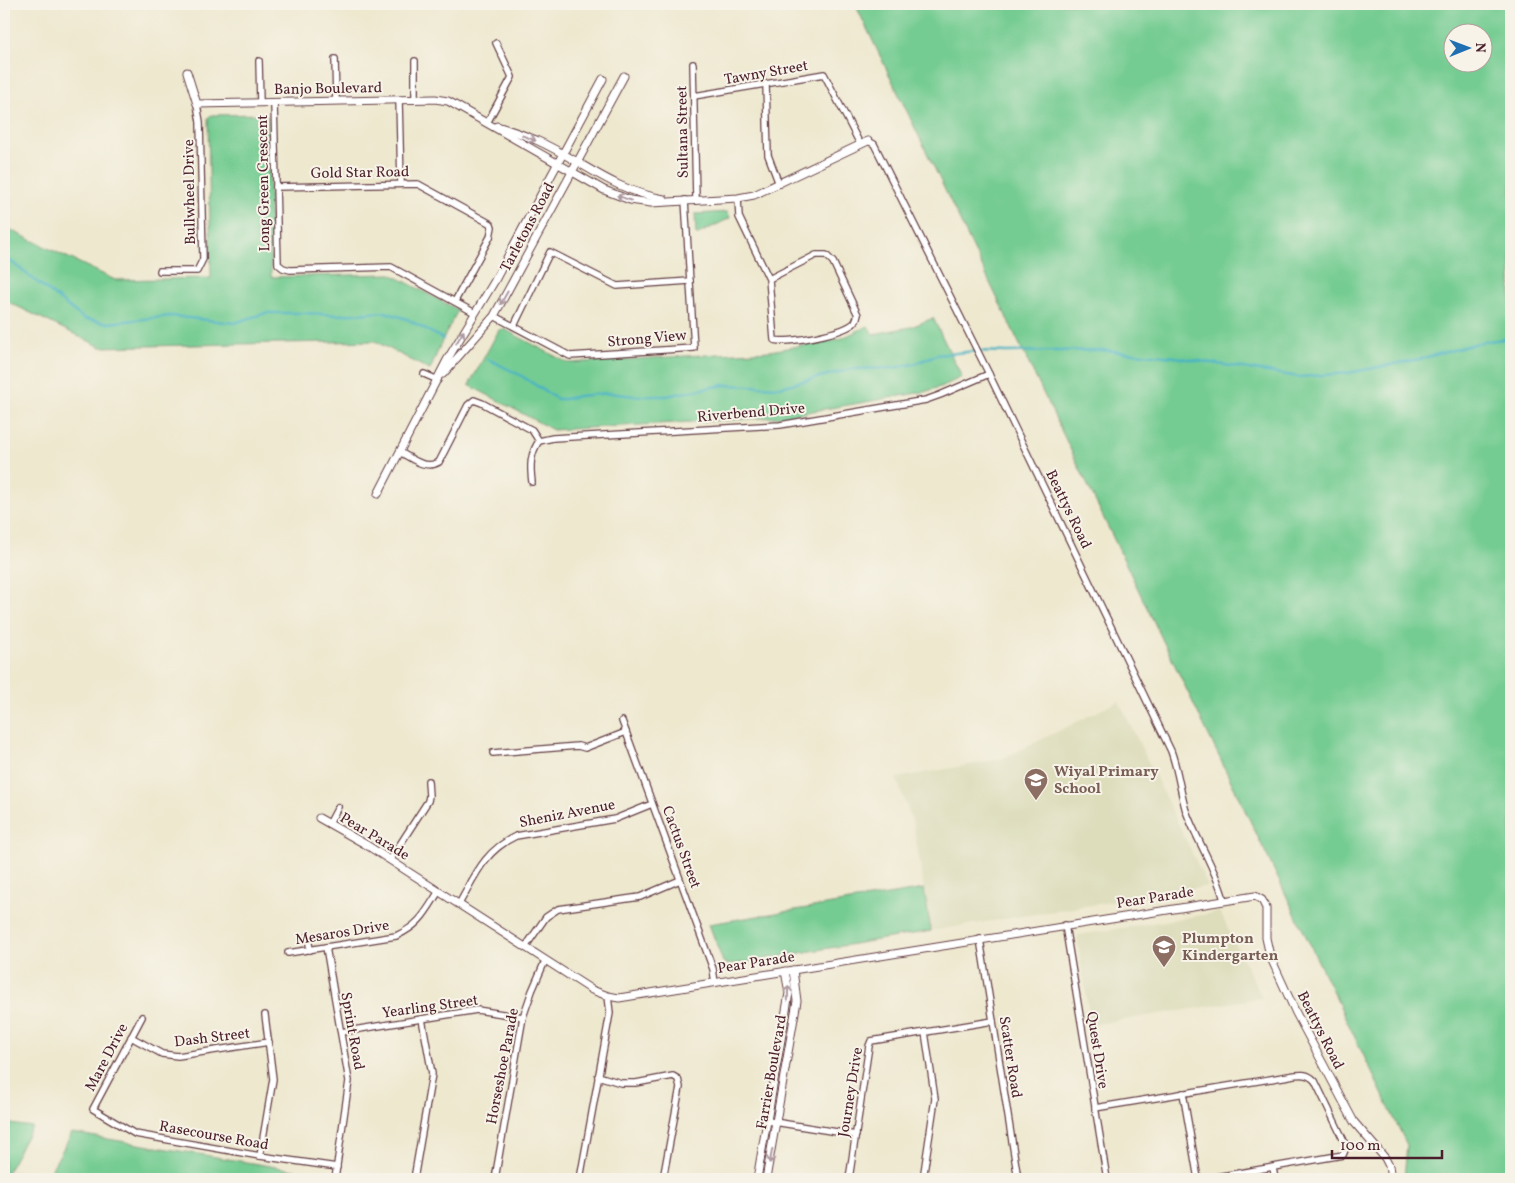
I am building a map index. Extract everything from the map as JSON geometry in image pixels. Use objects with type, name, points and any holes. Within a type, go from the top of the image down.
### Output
[{"type":"street","points":[[487,123],[512,77],[496,44]]},
{"type":"street","points":[[335,59],[336,101]]},
{"type":"street","points":[[259,61],[260,103]]},
{"type":"street","points":[[415,61],[416,100]]},
{"type":"street","name":"Sultana Street","points":[[693,64],[696,199]]},
{"type":"street","points":[[187,72],[197,104]]},
{"type":"street","name":"Tawny Street","points":[[694,96],[824,74],[860,144]]},
{"type":"street","name":"Tarletons Road","points":[[438,380],[494,316],[624,76]]},
{"type":"street","name":"Tarletons Road","points":[[378,494],[447,360],[566,156],[603,79]]},
{"type":"street","points":[[766,84],[768,156],[779,184]]},
{"type":"street","name":"Banjo Boulevard","points":[[197,104],[435,99],[448,102],[604,190],[630,200],[651,203],[672,200]]},
{"type":"street","points":[[399,100],[401,184]]},
{"type":"street","name":"Long Green Crescent","points":[[274,103],[278,264],[290,270],[390,267],[474,313]]},
{"type":"street","name":"Bullwheel Drive","points":[[160,272],[197,271],[203,259],[200,122],[197,104]]},
{"type":"street","name":"Banjo Boulevard","points":[[487,123],[537,141],[626,189],[651,197],[672,200]]},
{"type":"street","points":[[672,200],[738,198],[754,195],[868,140]]},
{"type":"street","name":"Beattys Road","points":[[868,140],[874,144],[989,374],[1171,751],[1179,776],[1186,810],[1220,885],[1224,900]]},
{"type":"street","name":"Gold Star Road","points":[[276,187],[418,184],[491,224],[490,236],[455,301]]},
{"type":"street","points":[[738,198],[739,217],[769,279],[774,340],[785,341],[835,333],[854,323],[858,315],[833,262],[826,255],[816,255],[769,279]]},
{"type":"street","name":"Strong View","points":[[494,316],[570,356],[694,348],[685,200]]},
{"type":"street","points":[[514,326],[550,252],[617,286],[690,281]]},
{"type":"street","points":[[424,374],[438,380]]},
{"type":"street","name":"Riverbend Drive","points":[[539,441],[553,438],[780,425],[926,400],[989,374]]},
{"type":"street","points":[[400,452],[427,466],[433,466],[439,462],[468,405],[474,400],[532,430],[539,441],[533,450],[530,466],[532,482]]},
{"type":"street","name":"Cactus Street","points":[[622,721],[713,969],[715,983]]},
{"type":"street","points":[[493,753],[578,746],[585,748],[626,732]]},
{"type":"street","points":[[390,860],[428,801],[428,781]]},
{"type":"street","name":"Sheniz Avenue","points":[[459,904],[490,854],[505,841],[516,836],[615,819],[652,804]]},
{"type":"street","points":[[329,824],[338,807]]},
{"type":"street","name":"Pear Parade","points":[[319,818],[390,860],[592,990],[619,998],[1243,897]]},
{"type":"street","points":[[526,946],[546,916],[558,909],[640,897],[680,880]]},
{"type":"street","name":"Mesaros Drive","points":[[288,954],[396,936],[410,930],[419,922],[439,891]]},
{"type":"street","name":"Beattys Road","points":[[1243,897],[1255,896],[1262,900],[1266,908],[1266,938],[1270,956],[1296,1013],[1354,1122],[1385,1158],[1389,1166],[1391,1179]]},
{"type":"street","name":"Quest Drive","points":[[1065,925],[1107,1179]]},
{"type":"street","points":[[308,938],[310,950]]},
{"type":"street","name":"Scatter Road","points":[[980,939],[1018,1179]]},
{"type":"street","name":"Sprint Road","points":[[326,947],[349,1081],[335,1179]]},
{"type":"street","name":"Horseshoe Parade","points":[[495,1179],[523,1017],[545,961]]},
{"type":"street","name":"Farrier Boulevard","points":[[766,1179],[797,1001],[793,970]]},
{"type":"street","name":"Farrier Boulevard","points":[[757,1179],[789,993],[785,971]]},
{"type":"street","points":[[580,1179],[610,1013],[608,996]]},
{"type":"street","name":"Yearling Street","points":[[341,1032],[477,1010],[523,1017]]},
{"type":"street","name":"Dash Street","points":[[260,1156],[273,1079],[265,1015]]},
{"type":"street","name":"Mare Drive","points":[[93,1109],[142,1017]]},
{"type":"street","points":[[414,1179],[432,1074],[422,1019]]},
{"type":"street","name":"Journey Drive","points":[[849,1179],[871,1041],[993,1021]]},
{"type":"street","points":[[923,1179],[935,1099],[925,1032]]},
{"type":"street","name":"Dash Street","points":[[131,1037],[162,1054],[178,1056],[269,1042]]},
{"type":"street","points":[[1095,1108],[1302,1074],[1311,1076],[1345,1143],[1343,1155],[1204,1179]]},
{"type":"street","points":[[598,1076],[621,1083],[636,1083],[673,1076],[678,1079],[680,1087],[664,1179]]},
{"type":"street","points":[[1183,1093],[1198,1179]]},
{"type":"street","name":"Rasecourse Road","points":[[93,1109],[135,1134],[260,1156],[337,1167]]},
{"type":"street","points":[[768,1121],[856,1135]]},
{"type":"street","points":[[1273,1168],[1275,1179]]},
{"type":"shaded area","name":"Wiyal Primary School","points":[[1119,701],[1208,886],[931,931],[913,823],[896,778],[1002,759]]},
{"type":"shaded area","name":"Plumpton Kindergarten","points":[[1220,912],[1262,998],[1091,1025],[1077,938],[1079,935]]},
{"type":"green space","points":[[855,4],[1511,4],[1511,1179],[1404,1179],[1407,1145]]},
{"type":"green space","points":[[264,114],[268,117],[271,277],[391,274],[458,310],[430,370],[375,341],[101,347],[4,300],[4,227],[115,280],[211,278],[208,118],[211,115]]},
{"type":"green space","points":[[728,212],[730,218],[696,235],[695,214]]},
{"type":"green space","points":[[933,318],[962,377],[924,392],[778,417],[553,430],[469,385],[499,330],[504,329],[568,363],[770,351],[840,339],[868,326],[873,334],[911,327]]},
{"type":"green space","points":[[924,889],[931,931],[728,965],[723,962],[709,924]]},
{"type":"green space","points":[[4,1123],[32,1127],[4,1178]]},
{"type":"green space","points":[[72,1133],[324,1175],[327,1179],[46,1179]]},
{"type":"waterway","points":[[4,256],[84,319],[108,323],[171,316],[234,323],[266,313],[338,315],[385,312],[407,319],[443,339]]},
{"type":"waterway","points":[[488,359],[520,375],[557,399],[565,399],[609,393],[634,396],[666,396],[724,385],[780,387],[852,369],[893,368],[914,364],[936,355],[977,351],[1102,350],[1175,357],[1299,377],[1348,373],[1420,359],[1482,342],[1511,338]]},
{"type":"waterway","points":[[4,1173],[65,1179]]},
{"type":"place","name":"Wiyal Primary School","points":[[1036,801]]},
{"type":"place","name":"Plumpton Kindergarten","points":[[1164,968]]}]
